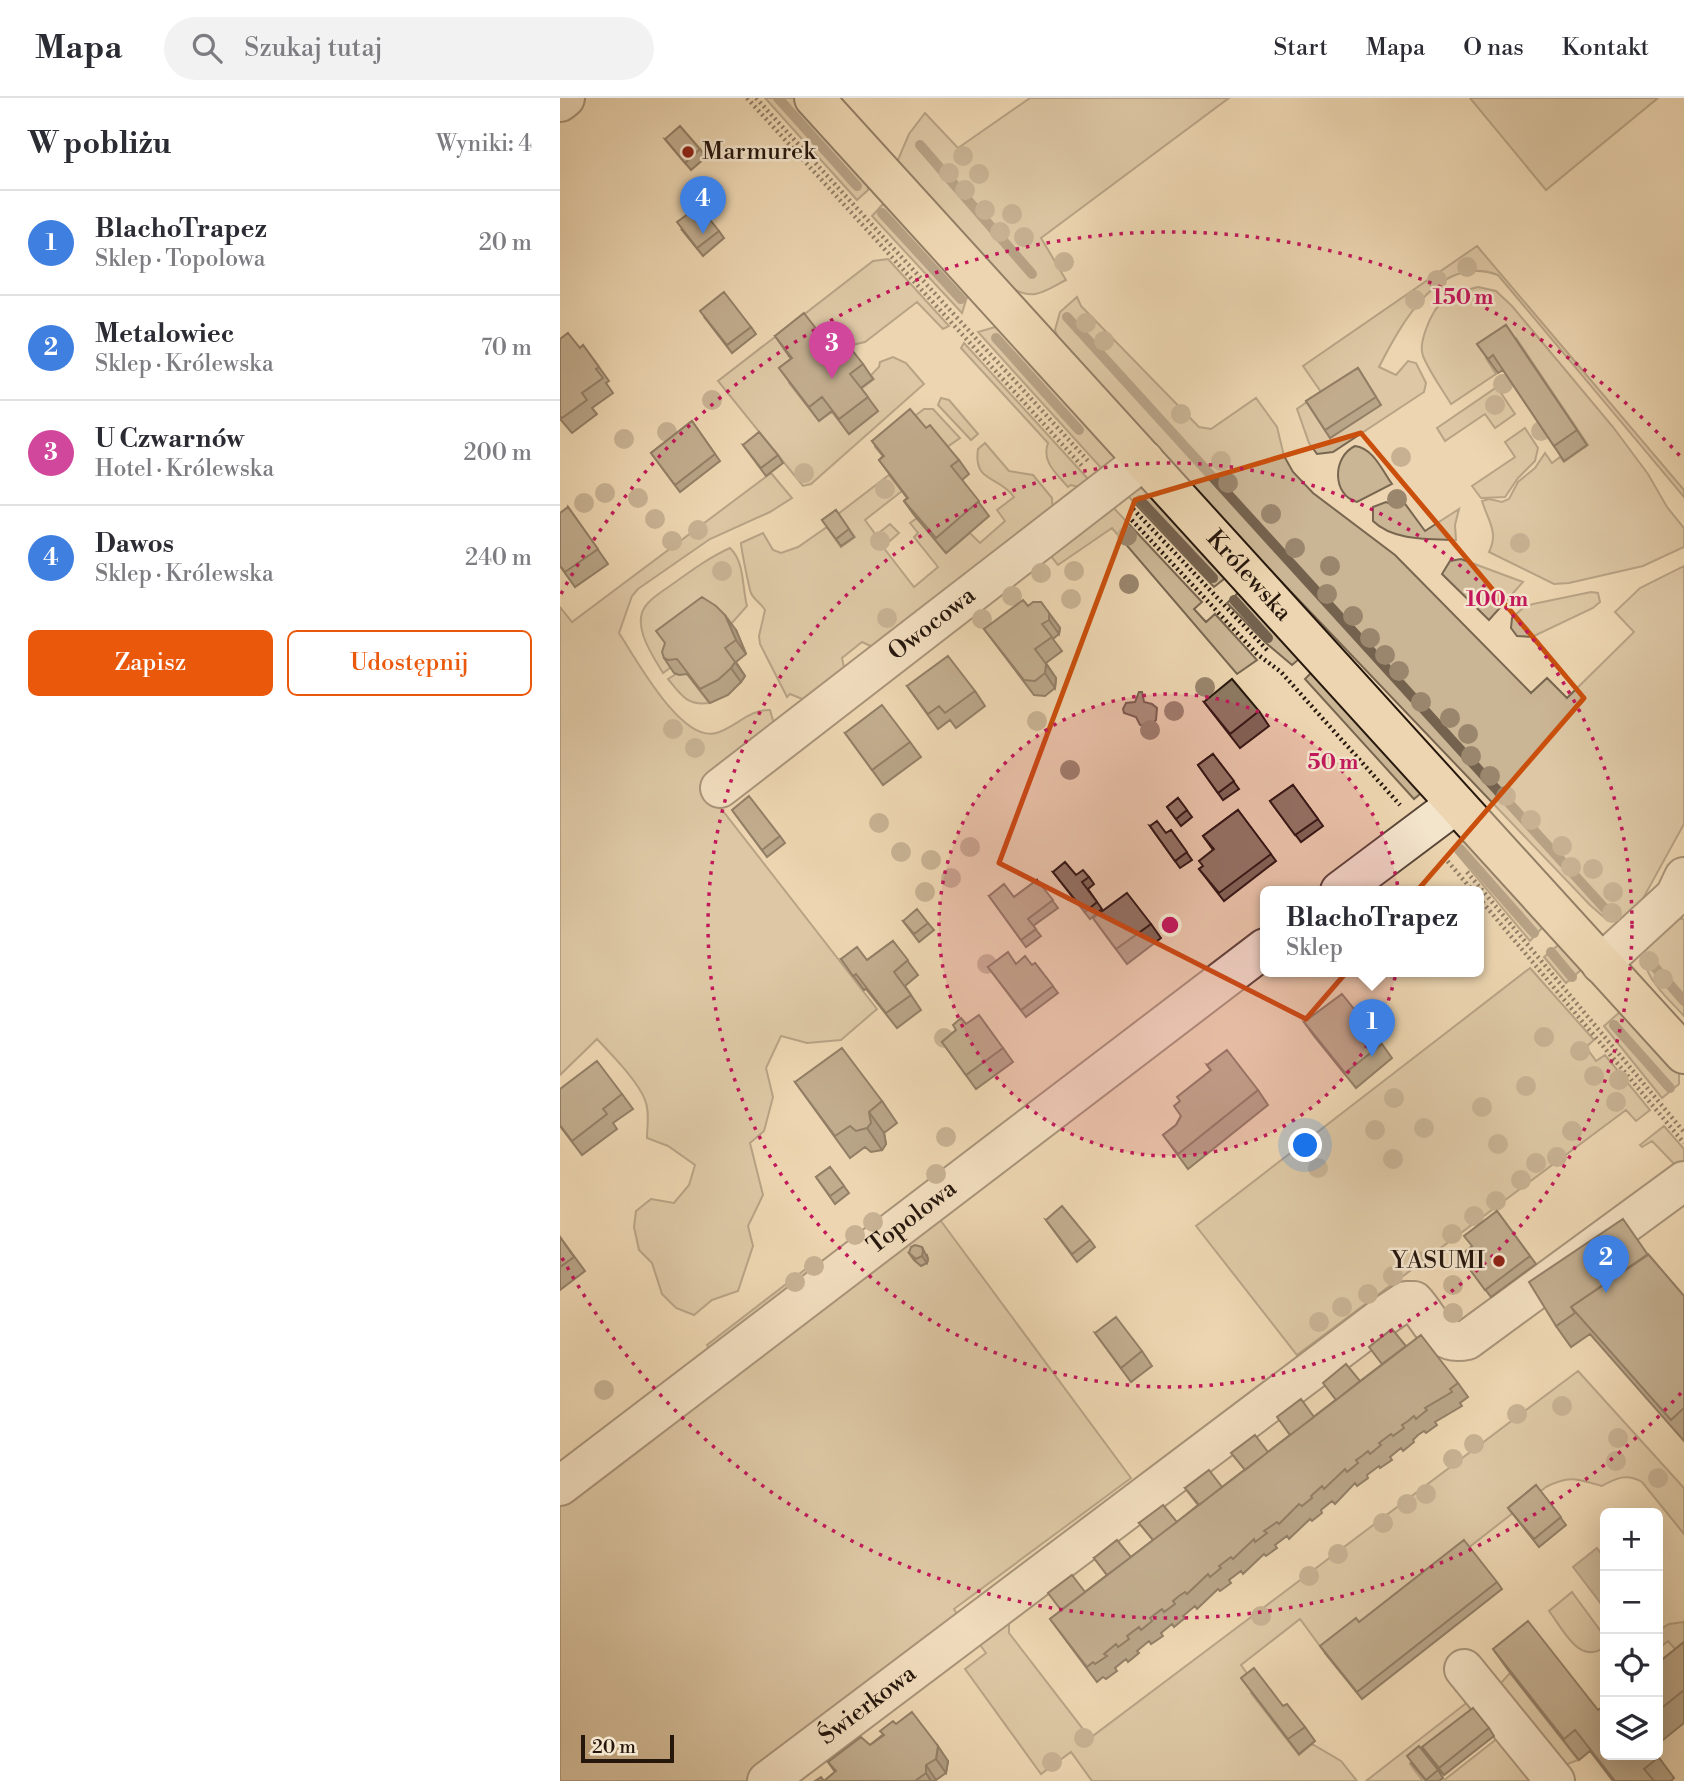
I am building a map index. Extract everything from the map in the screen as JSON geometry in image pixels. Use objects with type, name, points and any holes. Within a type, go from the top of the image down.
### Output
[{"type":"main road","name":"Królewska","points":[[814,98],[1684,1054]]},
{"type":"street","points":[[560,102],[565,98]]},
{"type":"street","name":"Owocowa","points":[[720,788],[1144,460]]},
{"type":"street","points":[[1347,886],[1457,804]]},
{"type":"street","points":[[1601,964],[1675,897],[1684,877]]},
{"type":"street","name":"Topolowa","points":[[560,1486],[1260,952]]},
{"type":"street","name":"Świerkowa","points":[[767,1781],[1406,1301],[1410,1299],[1417,1303],[1437,1332],[1448,1340],[1467,1340],[1684,1181]]},
{"type":"street","points":[[1465,1669],[1555,1781]]},
{"type":"path","points":[[747,98],[1090,475]]},
{"type":"path","points":[[756,98],[1097,470]]},
{"type":"path","points":[[1125,513],[1247,644],[1281,672],[1406,811]]},
{"type":"path","points":[[1440,851],[1469,886]]},
{"type":"path","points":[[1462,865],[1479,886]]},
{"type":"path","points":[[1484,891],[1684,1132]]},
{"type":"path","points":[[1484,904],[1684,1143]]},
{"type":"highlighted area","points":[[1361,433],[1584,698],[1306,1019],[999,863],[1135,500]]},
{"type":"shaded area","points":[[765,98],[794,98],[868,179],[868,190],[857,200]]},
{"type":"shaded area","points":[[1030,98],[1229,98],[1041,238],[1066,280],[1045,291],[1026,294],[1011,287],[897,162],[909,134],[925,113],[958,148]]},
{"type":"shaded area","points":[[1470,98],[1658,98],[1546,190]]},
{"type":"shaded area","points":[[882,205],[889,205],[967,287],[962,313],[872,216]]},
{"type":"shaded area","points":[[1477,246],[1684,490],[1684,497],[1498,275],[1477,271],[1458,274],[1440,283],[1425,297],[1399,331],[1379,367],[1396,375],[1408,361],[1416,363],[1426,383],[1424,392],[1333,452],[1317,454],[1309,443],[1297,409],[1321,392],[1303,366]]},
{"type":"shaded area","points":[[888,259],[949,326],[943,329],[917,302],[865,342],[831,350],[814,328],[785,350],[802,373],[789,383],[819,421],[832,412],[849,434],[878,411],[861,389],[874,379],[871,375],[880,362],[893,357],[906,363],[924,384],[811,484],[803,486],[718,381],[873,261]]},
{"type":"shaded area","points":[[1478,287],[1496,291],[1512,306],[1613,427],[1684,528],[1684,547],[1643,566],[1554,584],[1489,552],[1493,532],[1482,501],[1489,499],[1502,502],[1509,499],[1518,482],[1535,468],[1545,453],[1552,463],[1560,457],[1564,462],[1588,445],[1516,338],[1486,358],[1496,374],[1451,404],[1423,356],[1423,339],[1439,304],[1451,295]]},
{"type":"shaded area","points":[[1077,297],[1081,306],[1199,427],[1211,429],[1256,398],[1277,427],[1284,456],[1293,472],[1313,493],[1395,555],[1531,693],[1547,678],[1567,698],[1634,632],[1615,612],[1640,588],[1684,566],[1684,824],[1640,904],[1624,919],[1616,921],[1605,918],[1590,905],[1063,351],[1055,330],[1060,312]]},
{"type":"shaded area","points":[[995,327],[1005,330],[1122,459],[1112,480],[978,332]]},
{"type":"shaded area","points":[[964,343],[1089,480],[1090,490],[1071,485],[1068,487],[1055,472],[1048,462],[1048,443],[961,348]]},
{"type":"shaded area","points":[[1497,387],[1515,414],[1495,428],[1485,414],[1445,441],[1437,428]]},
{"type":"shaded area","points":[[941,398],[949,400],[978,434],[971,440],[938,405]]},
{"type":"shaded area","points":[[924,409],[933,409],[960,438],[947,447],[937,442],[920,423],[882,455],[875,447]]},
{"type":"shaded area","points":[[1525,428],[1538,448],[1535,461],[1518,478],[1505,497],[1481,498],[1472,486],[1515,457],[1505,442]]},
{"type":"shaded area","points":[[985,443],[1009,471],[1033,475],[1052,498],[1053,519],[881,651],[862,642],[842,658],[846,677],[812,703],[790,694],[787,697],[760,644],[759,636],[765,610],[751,593],[741,543],[763,533],[773,550],[781,553],[798,547],[827,527],[841,547],[855,537],[838,514],[889,475],[902,491],[865,520],[876,535],[890,524],[899,533],[883,547],[914,587],[938,567],[914,537],[918,533],[910,523],[917,518],[946,553],[970,533],[980,543],[1005,521],[997,510],[1014,497],[979,468],[978,449]]},
{"type":"shaded area","points":[[1355,446],[1372,455],[1392,484],[1357,502],[1343,492],[1338,476],[1342,458]]},
{"type":"shaded area","points":[[771,473],[792,498],[770,512],[710,539],[638,589],[632,596],[619,633],[660,696],[688,725],[702,733],[716,733],[755,712],[770,710],[776,731],[716,802],[877,1009],[841,1040],[807,1043],[781,1036],[766,1068],[773,1097],[764,1131],[750,1143],[763,1195],[748,1226],[753,1246],[738,1291],[712,1300],[694,1315],[676,1308],[662,1294],[652,1263],[639,1250],[634,1227],[636,1211],[651,1199],[674,1203],[689,1185],[695,1165],[668,1146],[647,1138],[647,1109],[642,1093],[624,1068],[597,1039],[560,1075],[560,607],[572,622]]},
{"type":"shaded area","points":[[1147,486],[1225,571],[1224,579],[1214,587],[1126,494]]},
{"type":"shaded area","points":[[1403,501],[1425,531],[1459,509],[1455,525],[1456,540],[1401,536],[1381,528],[1373,521],[1373,507],[1386,502],[1396,506]]},
{"type":"shaded area","points":[[1110,504],[1202,602],[1194,609],[1206,622],[1215,614],[1257,660],[1237,674],[1112,528],[1058,565],[1045,549]]},
{"type":"shaded area","points":[[730,548],[741,568],[747,606],[731,624],[663,673],[641,629],[643,611],[661,592],[715,555]]},
{"type":"shaded area","points":[[1461,559],[1523,582],[1489,620],[1442,574],[1450,561]]},
{"type":"shaded area","points":[[1242,592],[1299,659],[1292,665],[1227,603]]},
{"type":"shaded area","points":[[1591,592],[1598,593],[1600,602],[1593,608],[1532,637],[1517,636],[1511,628],[1512,618],[1524,607]]},
{"type":"shaded area","points":[[1311,673],[1319,676],[1420,784],[1420,794],[1414,799],[1305,679]]},
{"type":"shaded area","points":[[676,674],[687,674],[709,703],[695,703],[681,694],[668,679]]},
{"type":"shaded area","points":[[1139,692],[1142,692],[1144,702],[1157,708],[1156,720],[1149,727],[1140,725],[1136,717],[1124,713],[1126,703],[1135,702]]},
{"type":"shaded area","points":[[1470,841],[1543,923],[1542,928],[1530,941],[1453,849],[1459,842]]},
{"type":"shaded area","points":[[1672,918],[1684,919],[1684,1016],[1656,985],[1646,967],[1644,957],[1644,946]]},
{"type":"shaded area","points":[[1563,945],[1582,969],[1566,983],[1544,957],[1557,946]]},
{"type":"shaded area","points":[[1530,968],[1594,1040],[1586,1047],[1596,1061],[1605,1055],[1650,1110],[1636,1121],[1626,1110],[1297,1355],[1196,1226]]},
{"type":"shaded area","points":[[1621,1011],[1679,1074],[1679,1084],[1662,1098],[1604,1026]]},
{"type":"shaded area","points":[[1664,1126],[1684,1149],[1684,1163],[1678,1168],[1652,1141],[1642,1147],[1640,1145]]},
{"type":"shaded area","points":[[938,1217],[1131,1478],[954,1609],[960,1619],[747,1781],[560,1781],[560,1503]]},
{"type":"shaded area","points":[[816,1261],[829,1261],[712,1353],[707,1345]]},
{"type":"shaded area","points":[[1578,1371],[1684,1488],[1684,1534],[1637,1479],[1622,1478],[1602,1486],[1580,1480],[1561,1481],[1546,1487],[1365,1629],[1325,1653],[1300,1619],[1241,1665],[1257,1687],[1251,1693],[1299,1755],[1312,1744],[1341,1761],[1357,1781],[1092,1781],[1071,1752],[1041,1774],[965,1669],[986,1653],[975,1638],[1009,1614],[1009,1633],[1090,1738]]},
{"type":"shaded area","points":[[1597,1548],[1600,1552],[1600,1602],[1573,1567]]},
{"type":"shaded area","points":[[1572,1592],[1600,1630],[1600,1650],[1587,1652],[1572,1643],[1549,1611]]},
{"type":"shaded area","points":[[1684,1622],[1684,1659],[1668,1641],[1663,1645],[1663,1628]]},
{"type":"shaded area","points":[[1510,1673],[1578,1760],[1562,1766],[1499,1685]]},
{"type":"shaded area","points":[[1469,1701],[1480,1709],[1410,1764],[1423,1781],[1366,1781]]},
{"type":"shaded area","points":[[1503,1734],[1539,1781],[1443,1781]]},
{"type":"building","name":"Marmurek","points":[[680,126],[700,149],[685,163],[665,139]]},
{"type":"building","points":[[699,206],[719,231],[697,248],[677,222]]},
{"type":"building","points":[[724,292],[751,327],[727,345],[700,311]]},
{"type":"building","points":[[804,313],[821,335],[833,326],[863,364],[850,374],[868,397],[839,419],[822,397],[809,407],[779,368],[792,358],[775,336]]},
{"type":"building","points":[[1506,325],[1577,430],[1554,446],[1493,355],[1488,359],[1477,344]]},
{"type":"building","points":[[568,333],[580,348],[583,345],[599,367],[596,369],[603,378],[582,393],[587,400],[562,418],[560,339]]},
{"type":"building","points":[[1358,368],[1376,397],[1325,430],[1306,401]]},
{"type":"building","points":[[910,409],[926,428],[930,425],[959,460],[951,466],[979,501],[936,538],[904,501],[908,498],[879,460],[884,456],[872,441]]},
{"type":"building","points":[[692,421],[715,454],[675,485],[651,453]]},
{"type":"building","points":[[759,432],[778,455],[761,468],[743,445]]},
{"type":"building","points":[[568,507],[598,549],[565,572],[560,566],[560,513]]},
{"type":"building","points":[[836,510],[849,529],[836,539],[822,520]]},
{"type":"building","points":[[702,597],[725,615],[736,640],[725,648],[735,662],[731,668],[718,680],[700,689],[677,659],[664,658],[662,652],[665,643],[656,631]]},
{"type":"building","points":[[1023,600],[1028,606],[1033,602],[1041,602],[1049,613],[1049,620],[1042,624],[1052,637],[1035,649],[1046,664],[1045,673],[1035,681],[1024,680],[984,629]]},
{"type":"building","points":[[948,656],[975,691],[945,713],[939,706],[928,714],[907,686]]},
{"type":"building","points":[[1232,679],[1259,711],[1230,734],[1204,702]]},
{"type":"building","points":[[882,705],[910,742],[872,770],[845,733]]},
{"type":"building","points":[[1213,754],[1234,781],[1218,793],[1198,765]]},
{"type":"building","points":[[1293,785],[1318,819],[1295,835],[1270,801]]},
{"type":"building","points":[[749,796],[780,836],[762,850],[732,810]]},
{"type":"building","points":[[1178,798],[1187,810],[1176,819],[1167,807]]},
{"type":"building","points":[[1238,810],[1271,854],[1219,893],[1199,869],[1203,866],[1199,861],[1214,849],[1203,836]]},
{"type":"building","points":[[1157,821],[1166,833],[1171,830],[1187,852],[1175,861],[1150,826]]},
{"type":"building","points":[[1065,862],[1076,875],[1083,870],[1089,877],[1082,882],[1097,902],[1085,912],[1053,872]]},
{"type":"building","points":[[1037,880],[1053,900],[1028,919],[1036,929],[1021,940],[989,896],[1004,884],[1014,897]]},
{"type":"building","points":[[1127,893],[1151,924],[1116,949],[1093,918]]},
{"type":"building","points":[[917,909],[928,923],[914,934],[903,921]]},
{"type":"building","points":[[893,941],[908,960],[894,972],[911,995],[886,1013],[841,959],[857,947],[867,960]]},
{"type":"building","points":[[1008,952],[1016,964],[1025,956],[1032,965],[1035,963],[1053,986],[1021,1010],[988,967]]},
{"type":"building","points":[[1342,994],[1382,1044],[1345,1073],[1304,1022]]},
{"type":"building","points":[[979,1015],[1003,1048],[966,1075],[942,1042],[956,1030],[953,1025],[961,1018],[966,1024]]},
{"type":"building","points":[[842,1048],[882,1101],[869,1112],[871,1123],[867,1128],[856,1131],[850,1126],[835,1136],[795,1082]]},
{"type":"building","points":[[1227,1050],[1258,1090],[1178,1154],[1163,1135],[1176,1125],[1181,1116],[1174,1106],[1180,1101],[1177,1097],[1211,1070],[1207,1065]]},
{"type":"building","points":[[597,1061],[622,1094],[603,1109],[607,1114],[572,1141],[560,1125],[560,1089]]},
{"type":"building","points":[[830,1167],[844,1186],[830,1196],[816,1177]]},
{"type":"building","points":[[1062,1206],[1090,1240],[1072,1254],[1046,1220]]},
{"type":"building","points":[[1497,1211],[1530,1256],[1485,1290],[1460,1256],[1472,1246],[1464,1236]]},
{"type":"building","points":[[1623,1219],[1648,1255],[1571,1307],[1575,1313],[1556,1326],[1529,1282]]},
{"type":"building","points":[[560,1237],[574,1257],[560,1267]]},
{"type":"building","points":[[915,1245],[922,1247],[923,1251],[922,1256],[916,1259],[909,1253]]},
{"type":"building","points":[[1648,1254],[1684,1296],[1684,1408],[1671,1420],[1571,1307]]},
{"type":"building","points":[[1116,1317],[1142,1351],[1121,1368],[1095,1333]]},
{"type":"building","points":[[1392,1329],[1406,1346],[1382,1364],[1369,1347]]},
{"type":"building","points":[[1421,1335],[1458,1383],[1450,1389],[1452,1392],[1425,1408],[1427,1410],[1416,1419],[1414,1416],[1402,1425],[1404,1428],[1379,1443],[1381,1445],[1370,1454],[1368,1451],[1356,1460],[1358,1463],[1347,1472],[1345,1469],[1324,1489],[1322,1486],[1312,1498],[1302,1506],[1299,1504],[1279,1524],[1277,1522],[1264,1531],[1267,1533],[1255,1542],[1254,1539],[1233,1559],[1231,1557],[1219,1566],[1221,1568],[1210,1577],[1208,1574],[1187,1594],[1185,1592],[1179,1596],[1173,1601],[1175,1604],[1164,1612],[1162,1609],[1150,1618],[1152,1621],[1141,1630],[1139,1627],[1127,1636],[1129,1639],[1118,1647],[1116,1644],[1104,1654],[1107,1656],[1087,1667],[1050,1619]]},
{"type":"building","points":[[1346,1364],[1360,1381],[1336,1400],[1323,1383]]},
{"type":"building","points":[[1301,1399],[1314,1417],[1290,1435],[1277,1417]]},
{"type":"building","points":[[1255,1435],[1268,1452],[1245,1470],[1231,1453]]},
{"type":"building","points":[[1209,1470],[1222,1487],[1199,1505],[1185,1488]]},
{"type":"building","points":[[1536,1485],[1561,1517],[1534,1539],[1508,1508]]},
{"type":"building","points":[[1163,1505],[1177,1522],[1153,1540],[1139,1523]]},
{"type":"building","points":[[1117,1540],[1131,1557],[1107,1575],[1094,1558]]},
{"type":"building","points":[[1464,1540],[1497,1582],[1357,1692],[1320,1646],[1356,1618],[1359,1622]]},
{"type":"building","points":[[1072,1575],[1085,1592],[1061,1610],[1048,1593]]},
{"type":"building","points":[[1528,1621],[1598,1710],[1600,1709],[1600,1760],[1655,1760],[1644,1769],[1654,1781],[1615,1781],[1575,1730],[1564,1739],[1493,1649]]},
{"type":"building","points":[[1684,1642],[1684,1690],[1663,1707],[1663,1697],[1663,1659]]},
{"type":"building","points":[[1254,1668],[1283,1706],[1287,1704],[1305,1727],[1288,1739],[1241,1678]]},
{"type":"building","points":[[1473,1708],[1489,1728],[1439,1768],[1422,1747]]},
{"type":"building","points":[[912,1712],[938,1746],[936,1759],[926,1765],[926,1773],[915,1781],[824,1781],[836,1771],[828,1762],[861,1737],[870,1745],[884,1735],[880,1731],[893,1721],[896,1724]]},
{"type":"building","points":[[1419,1746],[1438,1770],[1426,1780],[1407,1756]]},
{"type":"waterway","points":[[778,98],[857,186]]},
{"type":"waterway","points":[[920,145],[1032,274]]},
{"type":"waterway","points":[[882,213],[961,299]]},
{"type":"waterway","points":[[1067,317],[1608,912]]},
{"type":"waterway","points":[[996,338],[1079,430]]},
{"type":"waterway","points":[[1140,500],[1213,578]]},
{"type":"waterway","points":[[1234,600],[1268,638]]},
{"type":"waterway","points":[[1460,849],[1534,933]]},
{"type":"waterway","points":[[1551,952],[1572,977]]},
{"type":"waterway","points":[[1646,957],[1684,1001]]},
{"type":"waterway","points":[[1614,1025],[1670,1088]]},
{"type":"place","name":"Marmurek","points":[[688,152]]},
{"type":"place","name":"Dawos","points":[[703,234]]},
{"type":"place","name":"U Czwarnów","points":[[832,379]]},
{"type":"place","name":"BlachoTrapez","points":[[1372,1057]]},
{"type":"place","name":"YASUMI","points":[[1499,1261]]},
{"type":"place","name":"Metalowiec","points":[[1606,1293]]}]
